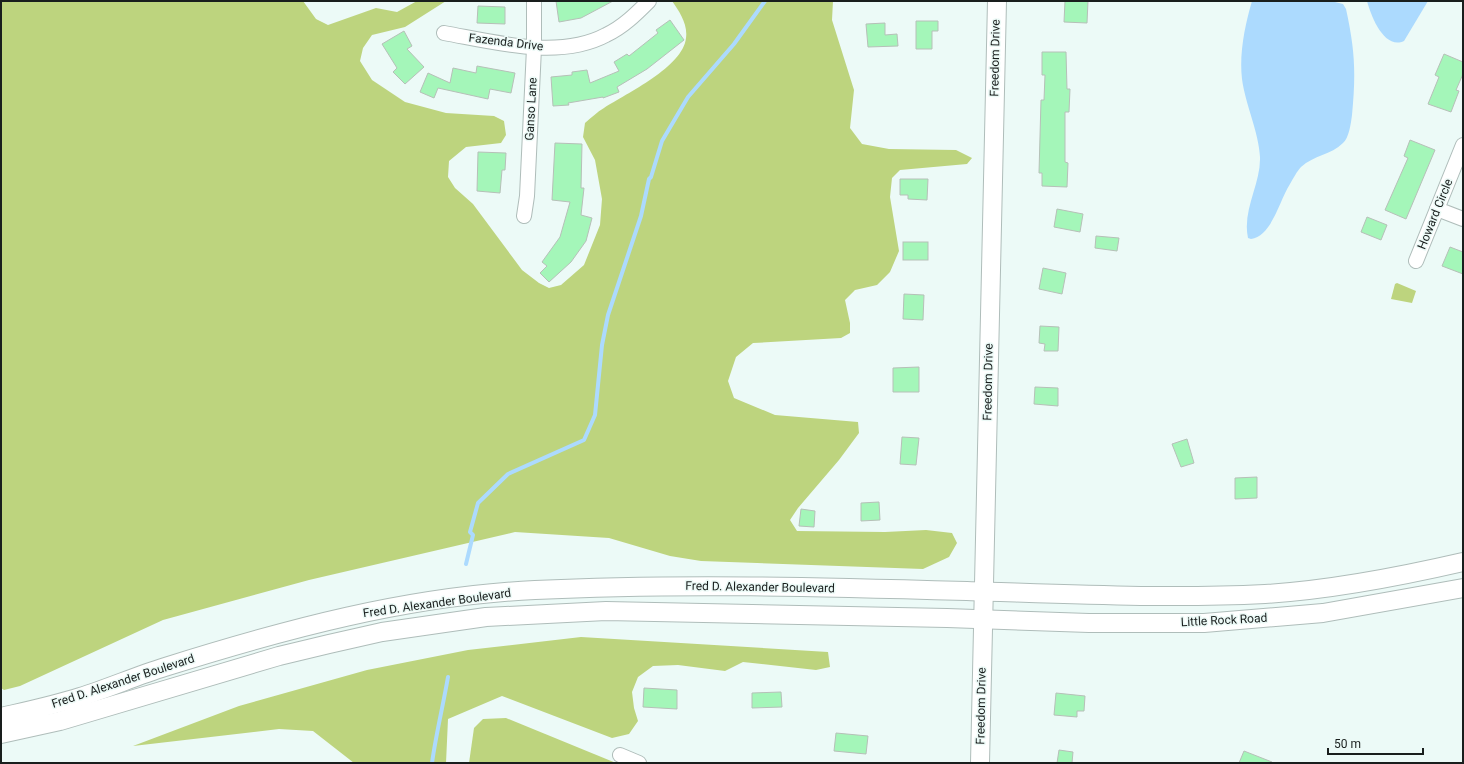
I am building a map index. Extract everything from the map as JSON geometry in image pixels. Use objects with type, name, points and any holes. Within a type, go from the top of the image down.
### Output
[{"type":"main road","name":"Freedom Drive","points":[[980,763],[997,1]]},
{"type":"main road","name":"Little Rock Road","points":[[984,591],[1144,595],[1267,594],[1313,589],[1411,574],[1463,562]]},
{"type":"main road","name":"Fred D. Alexander Boulevard","points":[[1,717],[79,698],[200,656],[318,623],[378,609],[480,594],[534,590],[712,585],[984,591]]},
{"type":"main road","name":"Little Rock Road","points":[[983,620],[1089,623],[1204,623],[1323,613],[1384,604],[1463,588]]},
{"type":"main road","name":"Fred D. Alexander Boulevard","points":[[1,734],[47,724],[125,703],[293,653],[382,632],[486,617],[606,611],[983,620]]},
{"type":"street","name":"Ganso Lane","points":[[524,216],[527,196],[534,48],[534,1]]},
{"type":"street","name":"Fazenda Drive","points":[[444,33],[534,48],[576,44],[606,35],[630,20],[649,1]]},
{"type":"street","name":"Howard Circle","points":[[1416,261],[1463,145]]},
{"type":"street","points":[[1437,209],[1463,219]]},
{"type":"street","points":[[620,755],[639,763]]},
{"type":"green space","points":[[1,1],[303,1],[316,19],[328,25],[376,8],[397,12],[417,1],[446,1],[405,27],[372,35],[363,48],[360,61],[372,80],[405,102],[446,113],[494,116],[504,121],[506,135],[501,143],[466,147],[449,161],[448,177],[455,188],[473,204],[522,270],[539,283],[549,288],[561,285],[584,265],[600,225],[602,199],[595,160],[583,137],[585,123],[596,113],[665,69],[683,49],[686,38],[686,28],[680,13],[672,1],[833,1],[832,20],[854,90],[850,128],[862,144],[889,149],[956,150],[972,158],[967,164],[900,170],[892,178],[890,197],[899,251],[890,272],[877,285],[855,290],[845,300],[850,323],[850,333],[841,338],[753,343],[736,357],[728,381],[734,398],[775,415],[858,422],[859,433],[790,520],[797,531],[885,532],[926,530],[952,533],[957,543],[949,557],[923,569],[701,561],[670,556],[609,538],[515,532],[309,580],[163,620],[20,686],[4,690],[1,688]]},
{"type":"green space","points":[[1397,283],[1416,291],[1412,303],[1391,299],[1395,284]]},
{"type":"green space","points":[[581,637],[828,652],[830,667],[816,670],[743,662],[725,671],[678,665],[653,666],[638,677],[632,692],[634,708],[638,721],[629,734],[612,738],[502,696],[448,719],[446,763],[354,763],[313,731],[279,729],[133,746],[239,706],[367,670],[468,650]]},
{"type":"green space","points":[[506,718],[616,763],[469,763],[474,728],[483,719]]},
{"type":"water","points":[[1252,1],[1331,1],[1343,4],[1346,9],[1353,49],[1354,74],[1352,118],[1347,138],[1338,147],[1311,160],[1301,167],[1286,191],[1270,225],[1264,232],[1251,239],[1248,238],[1247,217],[1258,177],[1260,157],[1257,138],[1242,79],[1241,60],[1245,30]]},
{"type":"water","points":[[1367,1],[1428,1],[1404,41],[1397,42],[1390,41],[1380,30],[1375,23]]},
{"type":"building","points":[[556,1],[613,1],[581,18],[559,22]]},
{"type":"building","points":[[1065,1],[1088,1],[1087,23],[1064,22]]},
{"type":"building","points":[[478,6],[505,7],[505,24],[477,23]]},
{"type":"building","points":[[670,20],[684,40],[647,69],[617,87],[619,92],[603,98],[568,103],[569,105],[553,106],[551,77],[572,75],[572,72],[587,70],[590,83],[619,71],[614,62],[627,54],[629,56],[658,33],[656,30]]},
{"type":"building","points":[[916,21],[938,21],[938,31],[932,31],[932,49],[916,49]]},
{"type":"building","points":[[885,23],[885,35],[897,34],[898,46],[868,47],[866,24]]},
{"type":"building","points":[[404,31],[412,46],[407,49],[424,67],[405,84],[393,72],[397,68],[382,44]]},
{"type":"building","points":[[1042,52],[1066,52],[1067,89],[1070,89],[1069,112],[1065,112],[1065,162],[1068,163],[1067,187],[1042,186],[1042,173],[1039,173],[1041,100],[1044,100],[1045,75],[1042,75]]},
{"type":"building","points":[[1444,54],[1463,62],[1463,74],[1456,90],[1459,91],[1451,112],[1428,104],[1439,77],[1435,75]]},
{"type":"building","points":[[477,66],[515,73],[511,93],[490,89],[488,99],[438,88],[434,98],[420,92],[428,73],[450,83],[453,68],[476,73]]},
{"type":"building","points":[[1410,140],[1435,150],[1406,219],[1385,210],[1408,158],[1404,156]]},
{"type":"building","points":[[555,143],[582,144],[581,188],[584,188],[581,215],[592,218],[586,241],[571,262],[549,282],[540,273],[547,266],[542,262],[560,237],[570,202],[552,200]]},
{"type":"building","points":[[478,152],[506,153],[505,170],[502,170],[500,193],[477,191]]},
{"type":"building","points":[[900,179],[928,179],[927,200],[908,199],[908,195],[900,195]]},
{"type":"building","points":[[1057,209],[1083,214],[1080,232],[1054,227]]},
{"type":"building","points":[[1367,217],[1387,225],[1381,240],[1361,232]]},
{"type":"building","points":[[1096,236],[1119,238],[1117,251],[1095,248]]},
{"type":"building","points":[[903,242],[928,242],[928,260],[903,260]]},
{"type":"building","points":[[1450,247],[1463,252],[1463,274],[1442,266]]},
{"type":"building","points":[[1043,268],[1066,273],[1062,294],[1039,289]]},
{"type":"building","points":[[904,294],[924,295],[923,320],[903,319]]},
{"type":"building","points":[[1040,326],[1059,327],[1058,351],[1044,351],[1045,344],[1039,343]]},
{"type":"building","points":[[919,367],[919,392],[893,392],[893,368]]},
{"type":"building","points":[[1035,387],[1058,388],[1058,406],[1034,404]]},
{"type":"building","points":[[902,437],[919,438],[916,465],[900,464]]},
{"type":"building","points":[[1187,439],[1194,463],[1181,467],[1172,444]]},
{"type":"building","points":[[1257,477],[1257,498],[1235,499],[1235,478]]},
{"type":"building","points":[[879,502],[880,520],[861,521],[861,503]]},
{"type":"building","points":[[801,509],[815,511],[814,527],[799,526]]},
{"type":"building","points":[[644,688],[677,690],[677,709],[643,707]]},
{"type":"building","points":[[781,692],[782,707],[752,708],[752,693]]},
{"type":"building","points":[[1056,693],[1085,696],[1084,711],[1077,711],[1077,717],[1054,715]]},
{"type":"building","points":[[836,733],[868,736],[866,754],[834,751]]},
{"type":"building","points":[[1059,750],[1073,752],[1072,763],[1057,763]]},
{"type":"building","points":[[1244,751],[1272,762],[1272,763],[1239,763]]},
{"type":"waterway","points":[[466,564],[473,535],[470,532],[478,503],[508,474],[584,440],[595,415],[602,345],[608,315],[641,216],[649,179],[651,177],[662,141],[688,97],[734,44],[765,1]]},
{"type":"waterway","points":[[432,763],[448,677]]}]
